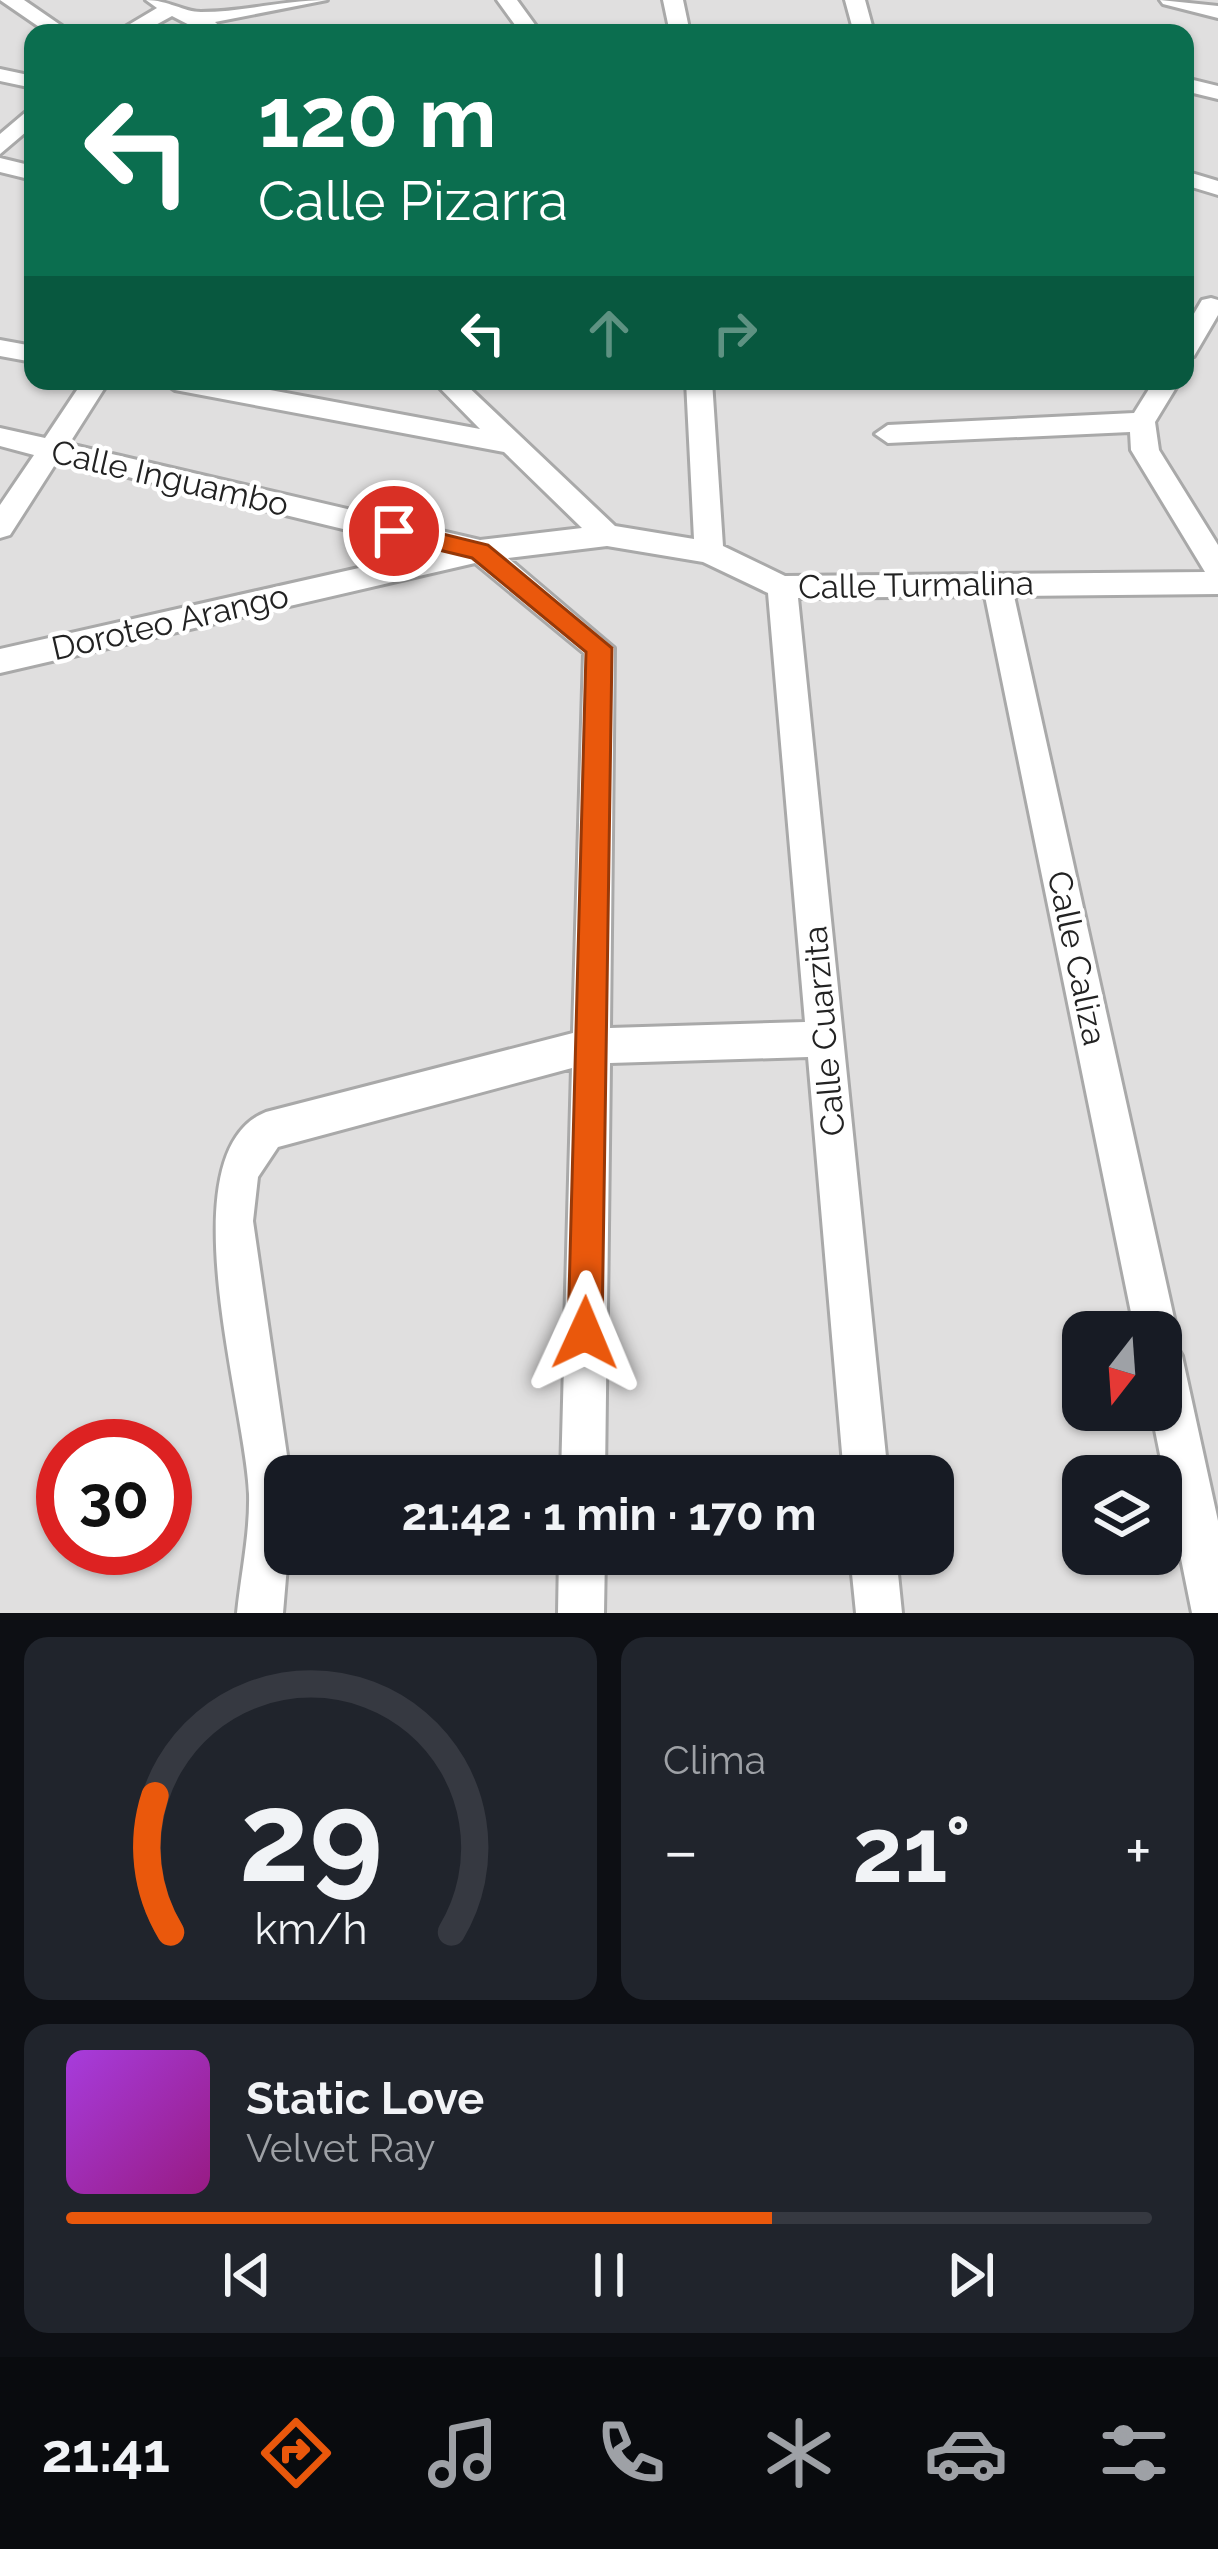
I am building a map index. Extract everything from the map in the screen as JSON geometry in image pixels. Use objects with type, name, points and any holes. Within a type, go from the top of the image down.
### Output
[{"type":"street","points":[[10,0],[48,24]]},
{"type":"street","points":[[196,19],[315,0]]},
{"type":"street","points":[[1170,0],[1218,12]]},
{"type":"street","points":[[137,24],[165,4],[205,24]]},
{"type":"street","points":[[0,147],[24,122]]},
{"type":"street","points":[[0,528],[90,390]]},
{"type":"street","points":[[223,390],[510,444]]},
{"type":"street","points":[[455,390],[607,535]]},
{"type":"street","points":[[700,390],[709,552]]},
{"type":"street","points":[[1162,390],[1142,422],[1145,450],[1218,569]]},
{"type":"street","points":[[888,434],[1142,422]]},
{"type":"street","name":"Calle Inguambo","points":[[0,437],[480,551]]},
{"type":"street","name":"Calle Turmalina","points":[[480,551],[607,535],[709,552],[782,587],[1218,583]]},
{"type":"street","points":[[480,551],[599,648],[583,1455]]},
{"type":"street","name":"Doroteo Arango","points":[[0,661],[480,551]]},
{"type":"street","name":"Calle Caliza","points":[[998,584],[1152,1311]]},
{"type":"street","name":"Calle Cuarzita","points":[[782,587],[864,1455]]},
{"type":"street","points":[[260,1613],[271,1495],[232,1221],[238,1172],[266,1131],[590,1046],[825,1039]]},
{"type":"street","points":[[1177,1431],[1215,1613]]},
{"type":"street","points":[[581,1613],[582,1575]]},
{"type":"street","points":[[876,1575],[879,1613]]},
{"type":"shaded area","points":[[0,0],[1218,0],[1218,1613],[0,1613]]},
{"type":"route","points":[[394,531],[480,551],[599,648],[585,1333]]}]
